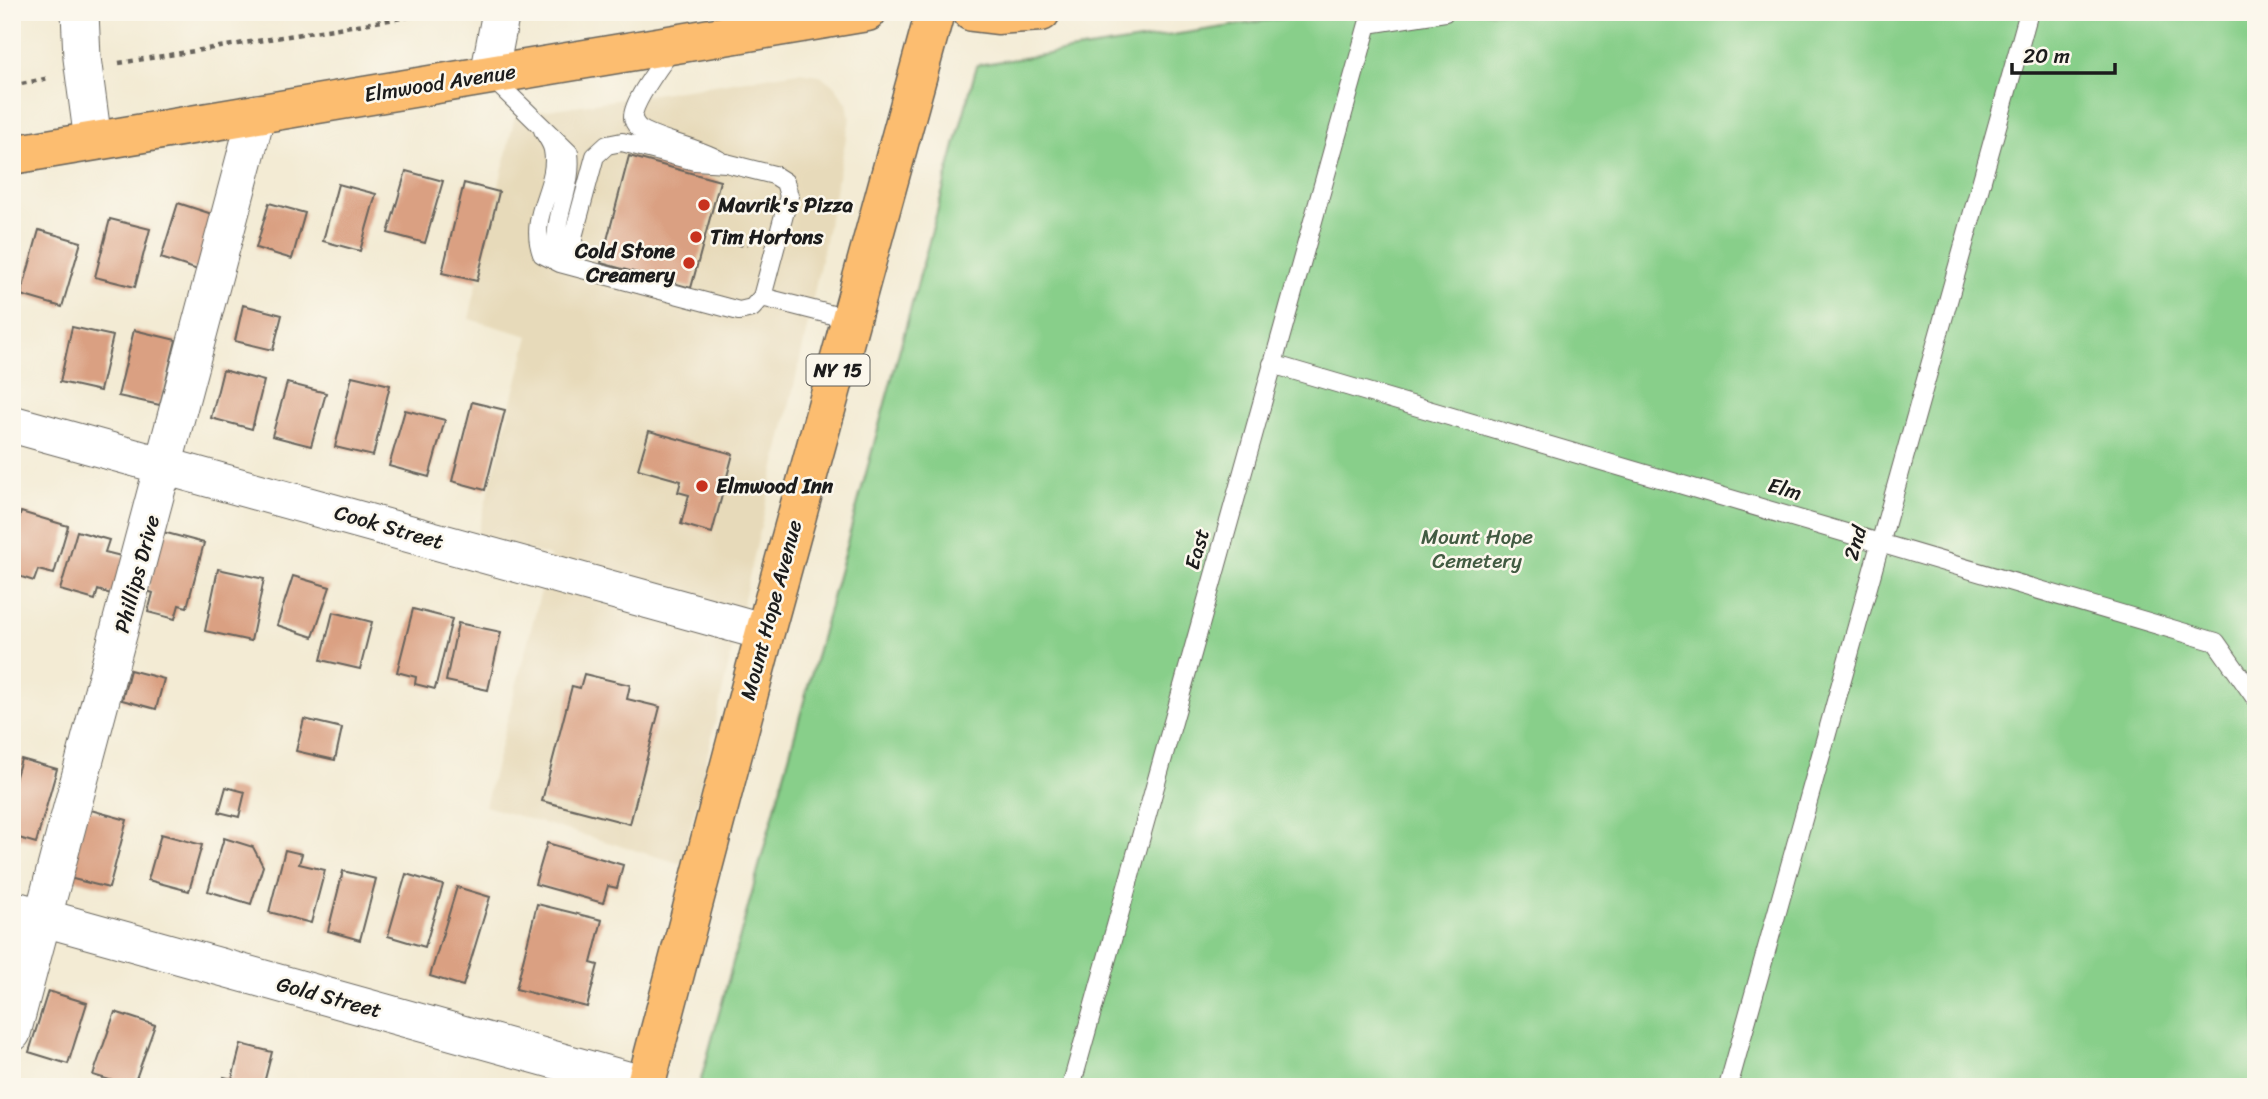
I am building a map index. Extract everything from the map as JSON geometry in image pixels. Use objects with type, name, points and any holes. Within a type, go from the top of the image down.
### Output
[{"type":"main road","name":"Elmwood Avenue","points":[[12,155],[867,12]]},
{"type":"main road","name":"Mount Hope Avenue","points":[[645,1086],[765,632],[935,12]]},
{"type":"main road","points":[[972,12],[997,15],[1041,12]]},
{"type":"street","points":[[80,12],[83,69],[93,141]]},
{"type":"street","points":[[489,75],[500,12]]},
{"type":"street","name":"Phillips Drive","points":[[12,1033],[28,914],[166,465],[257,113]]},
{"type":"street","name":"Cook Street","points":[[12,424],[765,632]]},
{"type":"street","name":"Gold Street","points":[[28,914],[645,1086]]},
{"type":"lane","name":"East","points":[[1071,1087],[1368,24],[1445,12]]},
{"type":"lane","name":"2nd","points":[[1728,1087],[2029,12]]},
{"type":"lane","points":[[675,45],[639,101],[633,116],[635,122],[642,130],[700,149],[726,163]]},
{"type":"lane","points":[[489,75],[569,153],[571,168],[554,233],[560,263],[738,311],[752,308],[762,297],[789,196],[785,183],[774,175],[726,163],[695,161],[622,142],[607,145],[595,156],[573,237],[572,248],[580,268]]},
{"type":"lane","points":[[762,297],[852,320]]},
{"type":"lane","name":"Elm","points":[[1272,364],[2217,642],[2256,699]]},
{"type":"path","points":[[12,86],[83,69],[439,12]]},
{"type":"path","points":[[728,241],[756,248]]},
{"type":"shaded area","points":[[542,12],[606,12],[566,20],[550,18]]},
{"type":"shaded area","points":[[799,72],[819,75],[835,86],[847,103],[850,119],[803,347],[682,864],[485,806],[550,556],[477,536],[529,336],[469,319],[515,115]]},
{"type":"green space","name":"Mount Hope Cemetery","points":[[1322,12],[2256,12],[2256,1087],[699,1087],[977,65]]},
{"type":"building","points":[[629,156],[720,181],[691,288],[601,263]]},
{"type":"building","points":[[406,171],[443,181],[425,243],[388,233]]},
{"type":"building","points":[[464,183],[499,192],[477,281],[442,273]]},
{"type":"building","points":[[338,184],[376,194],[360,251],[323,241]]},
{"type":"building","points":[[178,203],[218,216],[201,271],[161,258]]},
{"type":"building","points":[[269,203],[305,213],[292,259],[256,248]]},
{"type":"building","points":[[110,219],[150,229],[135,287],[95,277]]},
{"type":"building","points":[[39,230],[81,242],[62,307],[21,295]]},
{"type":"building","points":[[243,305],[282,315],[273,350],[235,341]]},
{"type":"building","points":[[72,327],[113,336],[100,391],[60,382]]},
{"type":"building","points":[[134,330],[176,340],[160,405],[118,396]]},
{"type":"building","points":[[223,370],[264,381],[252,429],[211,418]]},
{"type":"building","points":[[352,376],[390,385],[373,456],[335,447]]},
{"type":"building","points":[[287,383],[326,393],[311,446],[272,436]]},
{"type":"building","points":[[472,402],[505,410],[485,490],[452,481]]},
{"type":"building","points":[[405,410],[445,420],[429,477],[389,466]]},
{"type":"building","name":"Elmwood Inn","points":[[649,431],[733,454],[712,533],[681,524],[689,495],[678,492],[681,481],[638,469]]},
{"type":"building","points":[[21,512],[68,526],[54,574],[38,570],[34,581],[12,574],[12,541]]},
{"type":"building","points":[[77,531],[109,540],[105,552],[125,557],[114,595],[98,590],[95,600],[60,590]]},
{"type":"building","points":[[163,532],[204,543],[187,607],[179,605],[175,619],[148,612],[153,593],[147,591]]},
{"type":"building","points":[[218,569],[264,579],[251,641],[205,631]]},
{"type":"building","points":[[293,576],[330,587],[313,637],[277,625]]},
{"type":"building","points":[[413,609],[452,619],[435,689],[415,684],[416,677],[397,672]]},
{"type":"building","points":[[333,612],[372,622],[360,669],[321,660]]},
{"type":"building","points":[[458,623],[501,632],[488,690],[446,681]]},
{"type":"building","points":[[130,670],[164,679],[156,709],[122,700]]},
{"type":"building","points":[[584,674],[630,685],[627,699],[660,707],[630,824],[542,801],[572,686],[580,688]]},
{"type":"building","points":[[304,719],[342,728],[335,760],[296,751]]},
{"type":"building","points":[[21,759],[57,769],[36,843],[12,836],[12,790]]},
{"type":"building","points":[[226,787],[245,792],[239,817],[219,812]]},
{"type":"building","points":[[87,809],[127,820],[109,888],[69,878]]},
{"type":"building","points":[[161,834],[202,845],[189,891],[148,880]]},
{"type":"building","points":[[224,838],[253,847],[263,866],[251,904],[208,891]]},
{"type":"building","points":[[547,843],[623,865],[617,888],[608,886],[603,903],[535,884]]},
{"type":"building","points":[[285,850],[302,854],[299,864],[325,870],[311,923],[269,912]]},
{"type":"building","points":[[343,871],[376,879],[360,940],[328,931]]},
{"type":"building","points":[[406,874],[443,885],[425,947],[388,936]]},
{"type":"building","points":[[457,887],[490,897],[463,986],[430,976]]},
{"type":"building","points":[[537,904],[602,920],[591,963],[598,965],[587,1007],[516,989]]},
{"type":"building","points":[[48,991],[87,1003],[68,1064],[29,1052]]},
{"type":"building","points":[[115,1012],[155,1025],[133,1087],[93,1075]]},
{"type":"building","points":[[241,1044],[272,1052],[263,1087],[221,1087],[224,1077],[232,1079]]},
{"type":"place","name":"Mavrik's Pizza","points":[[704,205]]},
{"type":"place","name":"Tim Hortons","points":[[696,237]]},
{"type":"place","name":"Cold Stone Creamery","points":[[689,263]]},
{"type":"place","name":"Elmwood Inn","points":[[702,486]]}]
